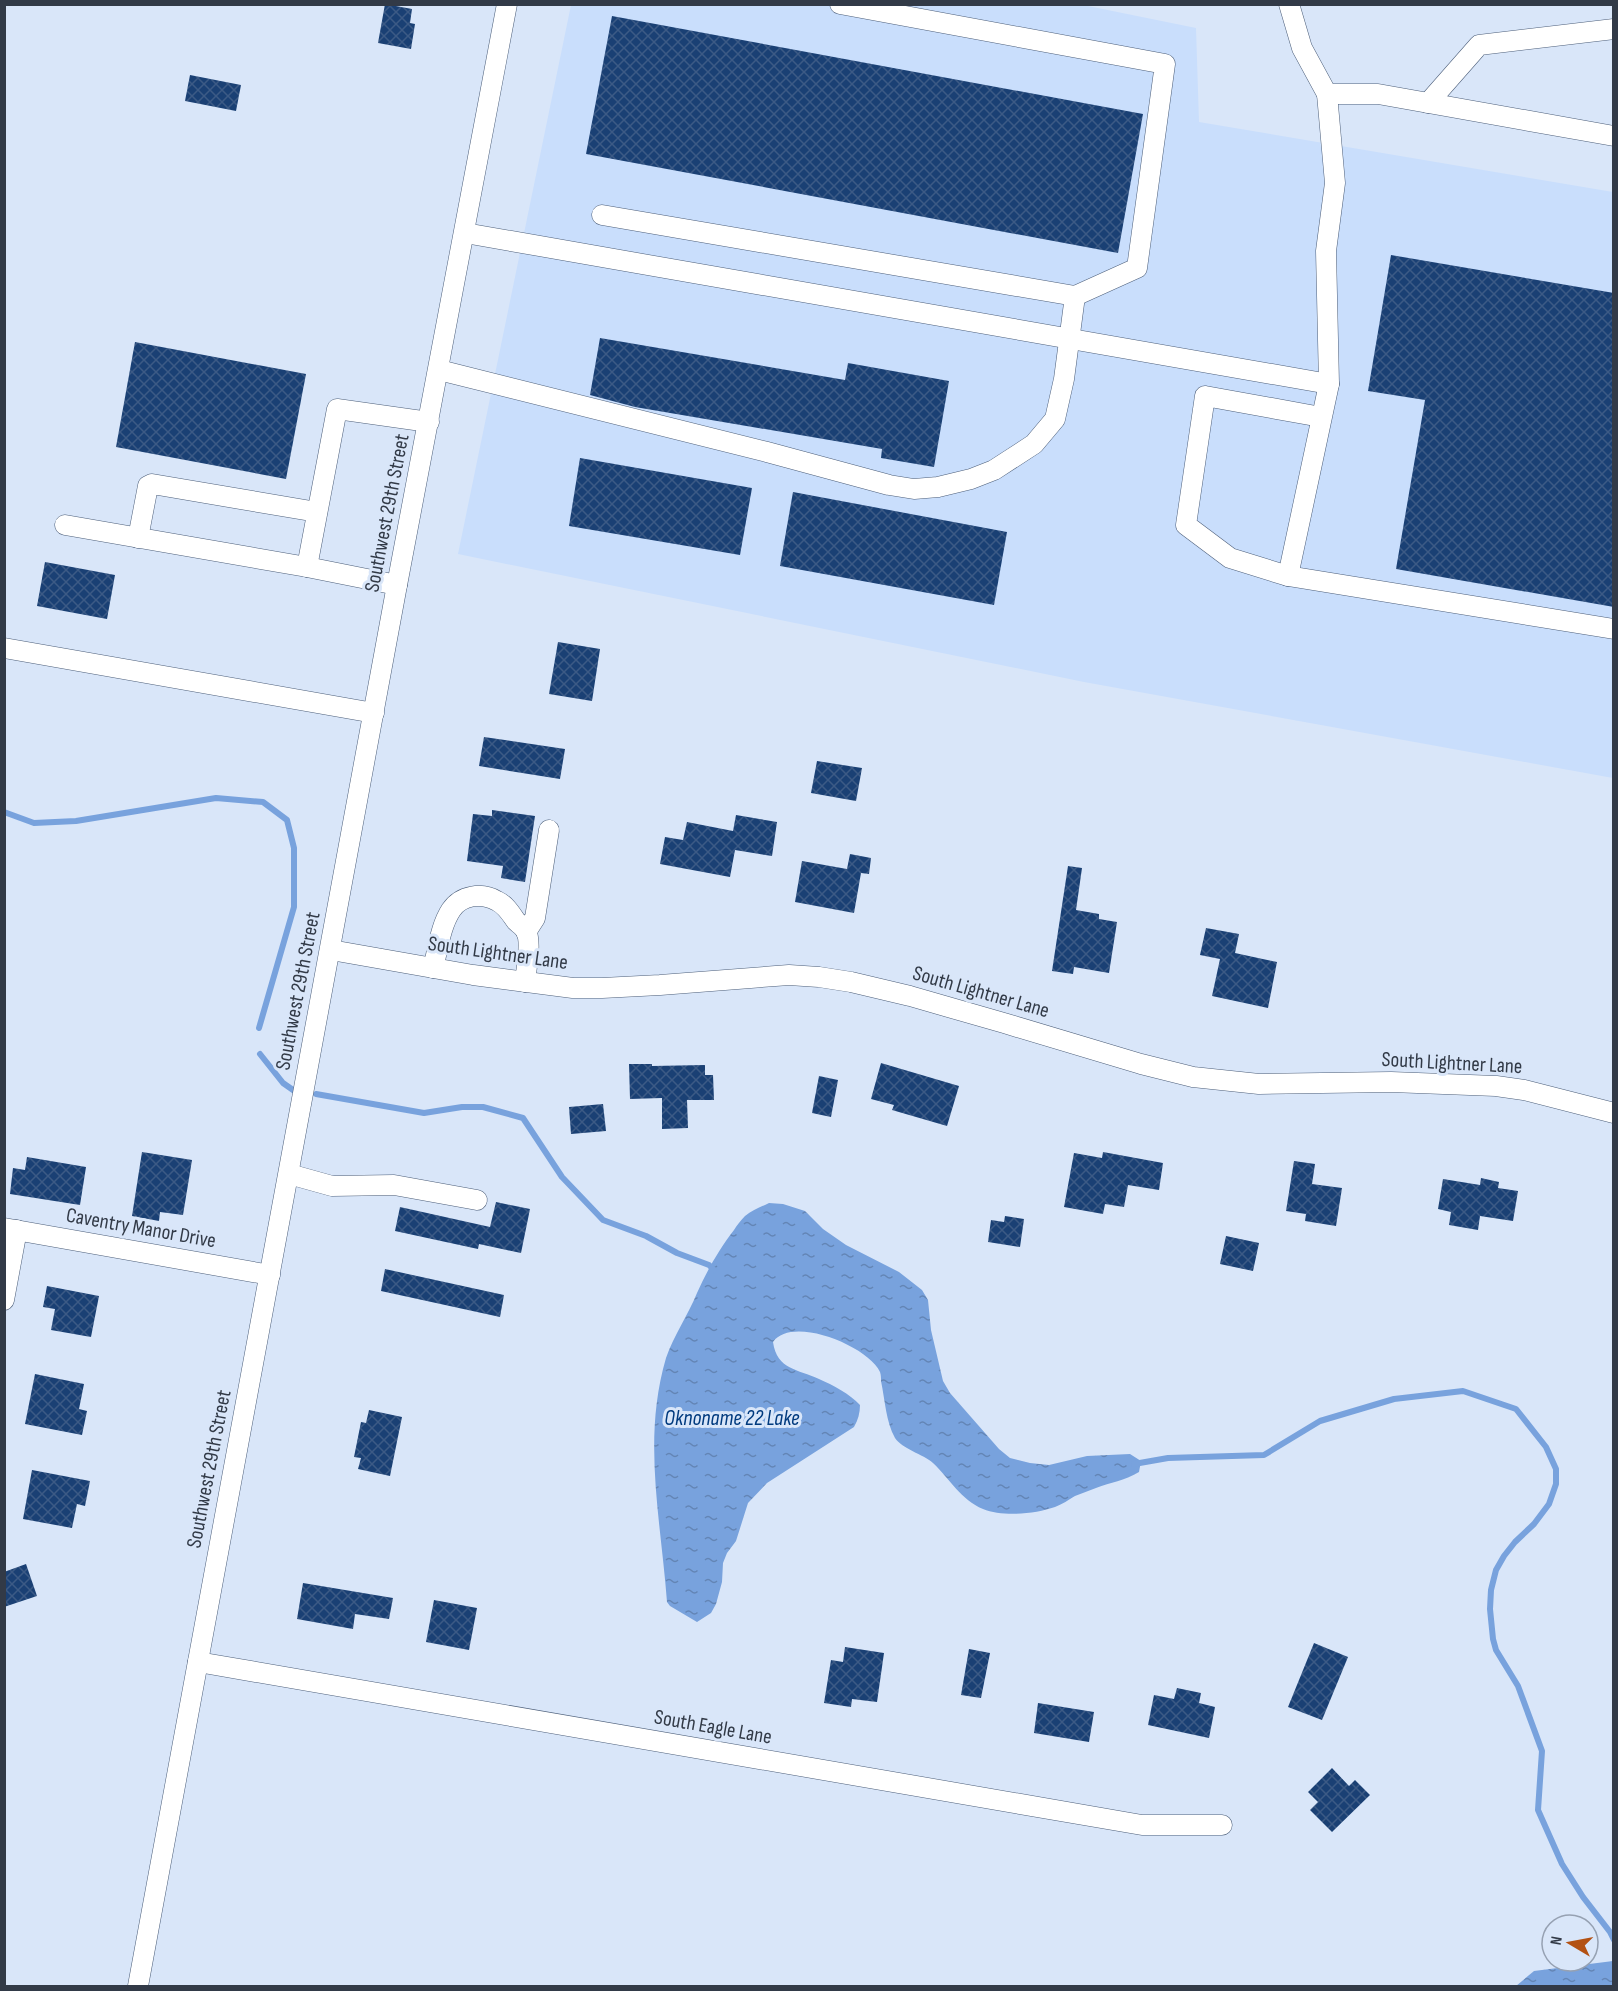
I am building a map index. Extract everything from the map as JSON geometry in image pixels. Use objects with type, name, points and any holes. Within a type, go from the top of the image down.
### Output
[{"type":"street","name":"Southwest 29th Street","points":[[138,1986],[397,585],[507,4]]},
{"type":"street","points":[[602,215],[1075,296],[1137,268],[1165,64],[840,4]]},
{"type":"street","points":[[1288,576],[1329,384],[1326,251],[1335,183],[1327,94],[1302,48],[1289,4]]},
{"type":"street","points":[[1428,103],[1479,45],[1614,29]]},
{"type":"street","points":[[1327,94],[1378,94],[1614,136]]},
{"type":"street","points":[[465,233],[1329,384]]},
{"type":"street","points":[[439,370],[745,446],[879,483],[914,489],[938,487],[971,479],[994,470],[1034,444],[1055,419],[1064,379],[1075,296]]},
{"type":"street","points":[[1321,417],[1204,396],[1185,525],[1230,558],[1288,576],[1614,629]]},
{"type":"street","points":[[307,567],[337,409],[429,422]]},
{"type":"street","points":[[138,538],[148,486],[152,484],[317,512]]},
{"type":"street","points":[[65,525],[397,585]]},
{"type":"street","points":[[4,648],[374,713]]},
{"type":"street","points":[[526,932],[535,918],[549,830]]},
{"type":"street","points":[[433,968],[445,923],[452,910],[459,901],[473,896],[484,896],[498,901],[526,932],[528,944],[525,982]]},
{"type":"street","name":"South Lightner Lane","points":[[331,950],[433,968],[573,988],[777,976],[819,977],[899,993],[1193,1077],[1259,1084],[1391,1082],[1496,1086],[1524,1090],[1614,1113]]},
{"type":"street","points":[[289,1173],[332,1186],[394,1185],[477,1200]]},
{"type":"street","points":[[4,1300],[11,1229]]},
{"type":"street","name":"Caventry Manor Drive","points":[[11,1229],[270,1275]]},
{"type":"street","name":"South Eagle Lane","points":[[198,1662],[1142,1825],[1222,1825]]},
{"type":"shaded area","points":[[571,5],[1083,5],[1196,28],[1199,122],[1613,192],[1613,778],[1084,682],[458,554]]},
{"type":"water","name":"Oknoname 22 Lake","points":[[769,1203],[783,1204],[805,1211],[823,1229],[846,1245],[899,1272],[922,1290],[928,1300],[931,1330],[943,1381],[950,1393],[999,1449],[1010,1458],[1049,1465],[1087,1456],[1130,1454],[1141,1461],[1139,1472],[1047,1509],[1009,1514],[983,1509],[962,1495],[933,1463],[902,1445],[895,1438],[888,1418],[880,1372],[873,1362],[846,1344],[829,1337],[812,1333],[783,1334],[773,1342],[779,1358],[790,1367],[830,1384],[851,1397],[860,1405],[857,1422],[854,1427],[767,1483],[748,1503],[736,1541],[723,1563],[722,1582],[711,1613],[697,1622],[670,1606],[667,1602],[654,1450],[655,1419],[666,1358],[705,1276],[723,1245],[745,1216]]},
{"type":"water","points":[[1613,1961],[1613,1986],[1516,1986],[1534,1971],[1540,1970],[1540,1973],[1600,1973],[1600,1963]]},
{"type":"building","points":[[385,4],[412,9],[410,23],[415,24],[411,49],[378,43]]},
{"type":"building","points":[[612,16],[1143,114],[1118,253],[586,154]]},
{"type":"building","points":[[190,75],[241,85],[236,111],[185,101]]},
{"type":"building","points":[[1391,255],[1614,293],[1614,607],[1396,569],[1425,400],[1368,391]]},
{"type":"building","points":[[600,338],[845,380],[848,363],[949,381],[934,467],[881,458],[882,449],[635,407],[590,395]]},
{"type":"building","points":[[135,342],[306,374],[286,479],[116,447]]},
{"type":"building","points":[[580,458],[752,488],[740,555],[569,526]]},
{"type":"building","points":[[793,492],[1007,532],[994,605],[780,566]]},
{"type":"building","points":[[45,562],[115,575],[107,619],[37,606]]},
{"type":"building","points":[[558,642],[600,649],[592,701],[549,694]]},
{"type":"building","points":[[484,737],[565,749],[560,779],[479,766]]},
{"type":"building","points":[[817,761],[862,768],[856,801],[811,793]]},
{"type":"building","points":[[492,810],[535,816],[525,882],[501,878],[503,866],[467,861],[473,814],[492,816]]},
{"type":"building","points":[[736,815],[777,822],[772,856],[735,850],[730,877],[660,864],[665,837],[683,840],[687,822],[733,831]]},
{"type":"building","points":[[850,854],[871,858],[869,874],[861,873],[854,913],[795,902],[802,861],[847,869]]},
{"type":"building","points":[[1068,866],[1082,868],[1076,910],[1099,914],[1099,919],[1117,922],[1109,973],[1074,967],[1073,974],[1052,971]]},
{"type":"building","points":[[1206,928],[1239,934],[1235,953],[1277,962],[1268,1008],[1212,996],[1220,959],[1200,955]]},
{"type":"building","points":[[881,1063],[959,1086],[947,1126],[892,1110],[894,1105],[871,1099]]},
{"type":"building","points":[[629,1064],[705,1065],[705,1075],[713,1075],[714,1100],[687,1100],[688,1128],[662,1129],[662,1098],[630,1099]]},
{"type":"building","points":[[819,1076],[838,1080],[831,1117],[812,1113]]},
{"type":"building","points":[[603,1104],[606,1131],[571,1134],[569,1107]]},
{"type":"building","points":[[142,1152],[192,1160],[183,1215],[160,1212],[159,1221],[132,1216]]},
{"type":"building","points":[[1103,1152],[1163,1163],[1159,1190],[1128,1185],[1124,1207],[1105,1204],[1103,1214],[1064,1207],[1074,1153],[1102,1158]]},
{"type":"building","points":[[27,1157],[86,1167],[80,1205],[10,1194],[13,1168],[25,1170]]},
{"type":"building","points":[[1294,1161],[1315,1164],[1312,1184],[1342,1188],[1336,1226],[1305,1221],[1306,1214],[1286,1211]]},
{"type":"building","points":[[1481,1178],[1499,1182],[1498,1188],[1518,1191],[1513,1221],[1480,1216],[1478,1230],[1449,1225],[1451,1212],[1438,1209],[1443,1179],[1480,1185]]},
{"type":"building","points":[[496,1202],[530,1209],[521,1253],[479,1244],[478,1249],[395,1231],[400,1207],[490,1227]]},
{"type":"building","points":[[1005,1216],[1024,1219],[1020,1247],[988,1242],[991,1220],[1004,1222]]},
{"type":"building","points":[[1226,1236],[1259,1243],[1253,1271],[1220,1264]]},
{"type":"building","points":[[385,1269],[504,1295],[500,1317],[381,1291]]},
{"type":"building","points":[[47,1286],[99,1296],[91,1337],[51,1330],[55,1309],[43,1307]]},
{"type":"building","points":[[35,1374],[84,1384],[79,1409],[87,1411],[82,1435],[25,1424]]},
{"type":"building","points":[[369,1410],[402,1417],[390,1476],[358,1469],[361,1458],[354,1457],[361,1422],[366,1423]]},
{"type":"building","points":[[32,1470],[90,1481],[85,1506],[77,1504],[72,1528],[23,1519]]},
{"type":"building","points":[[26,1564],[37,1596],[4,1607],[4,1572]]},
{"type":"building","points":[[303,1583],[393,1598],[389,1619],[355,1614],[353,1629],[297,1619]]},
{"type":"building","points":[[434,1600],[477,1608],[469,1650],[426,1642]]},
{"type":"building","points":[[1314,1643],[1348,1657],[1322,1720],[1288,1707]]},
{"type":"building","points":[[845,1647],[884,1653],[877,1702],[852,1699],[851,1707],[824,1703],[831,1660],[843,1662]]},
{"type":"building","points":[[969,1649],[990,1653],[981,1698],[961,1695]]},
{"type":"building","points":[[1177,1688],[1201,1693],[1199,1703],[1215,1707],[1209,1738],[1148,1725],[1154,1695],[1174,1699]]},
{"type":"building","points":[[1038,1703],[1094,1712],[1089,1742],[1034,1733]]},
{"type":"building","points":[[1332,1768],[1349,1786],[1355,1780],[1370,1795],[1332,1832],[1310,1810],[1318,1802],[1308,1792]]},
{"type":"waterway","points":[[4,812],[34,823],[76,821],[216,798],[263,802],[287,820],[294,848],[294,907],[259,1028]]},
{"type":"waterway","points":[[260,1054],[283,1083],[293,1090]]},
{"type":"waterway","points":[[316,1094],[424,1113],[462,1107],[483,1107],[523,1118],[562,1177],[603,1220],[646,1236],[677,1253],[709,1265],[714,1270]]},
{"type":"waterway","points":[[1134,1464],[1168,1458],[1264,1455],[1320,1421],[1394,1399],[1463,1391],[1516,1409],[1546,1447],[1556,1469],[1556,1484],[1549,1504],[1534,1524],[1515,1542],[1496,1570],[1491,1590],[1490,1609],[1493,1639],[1496,1650],[1518,1686],[1542,1751],[1538,1810],[1562,1864],[1614,1940]]}]
